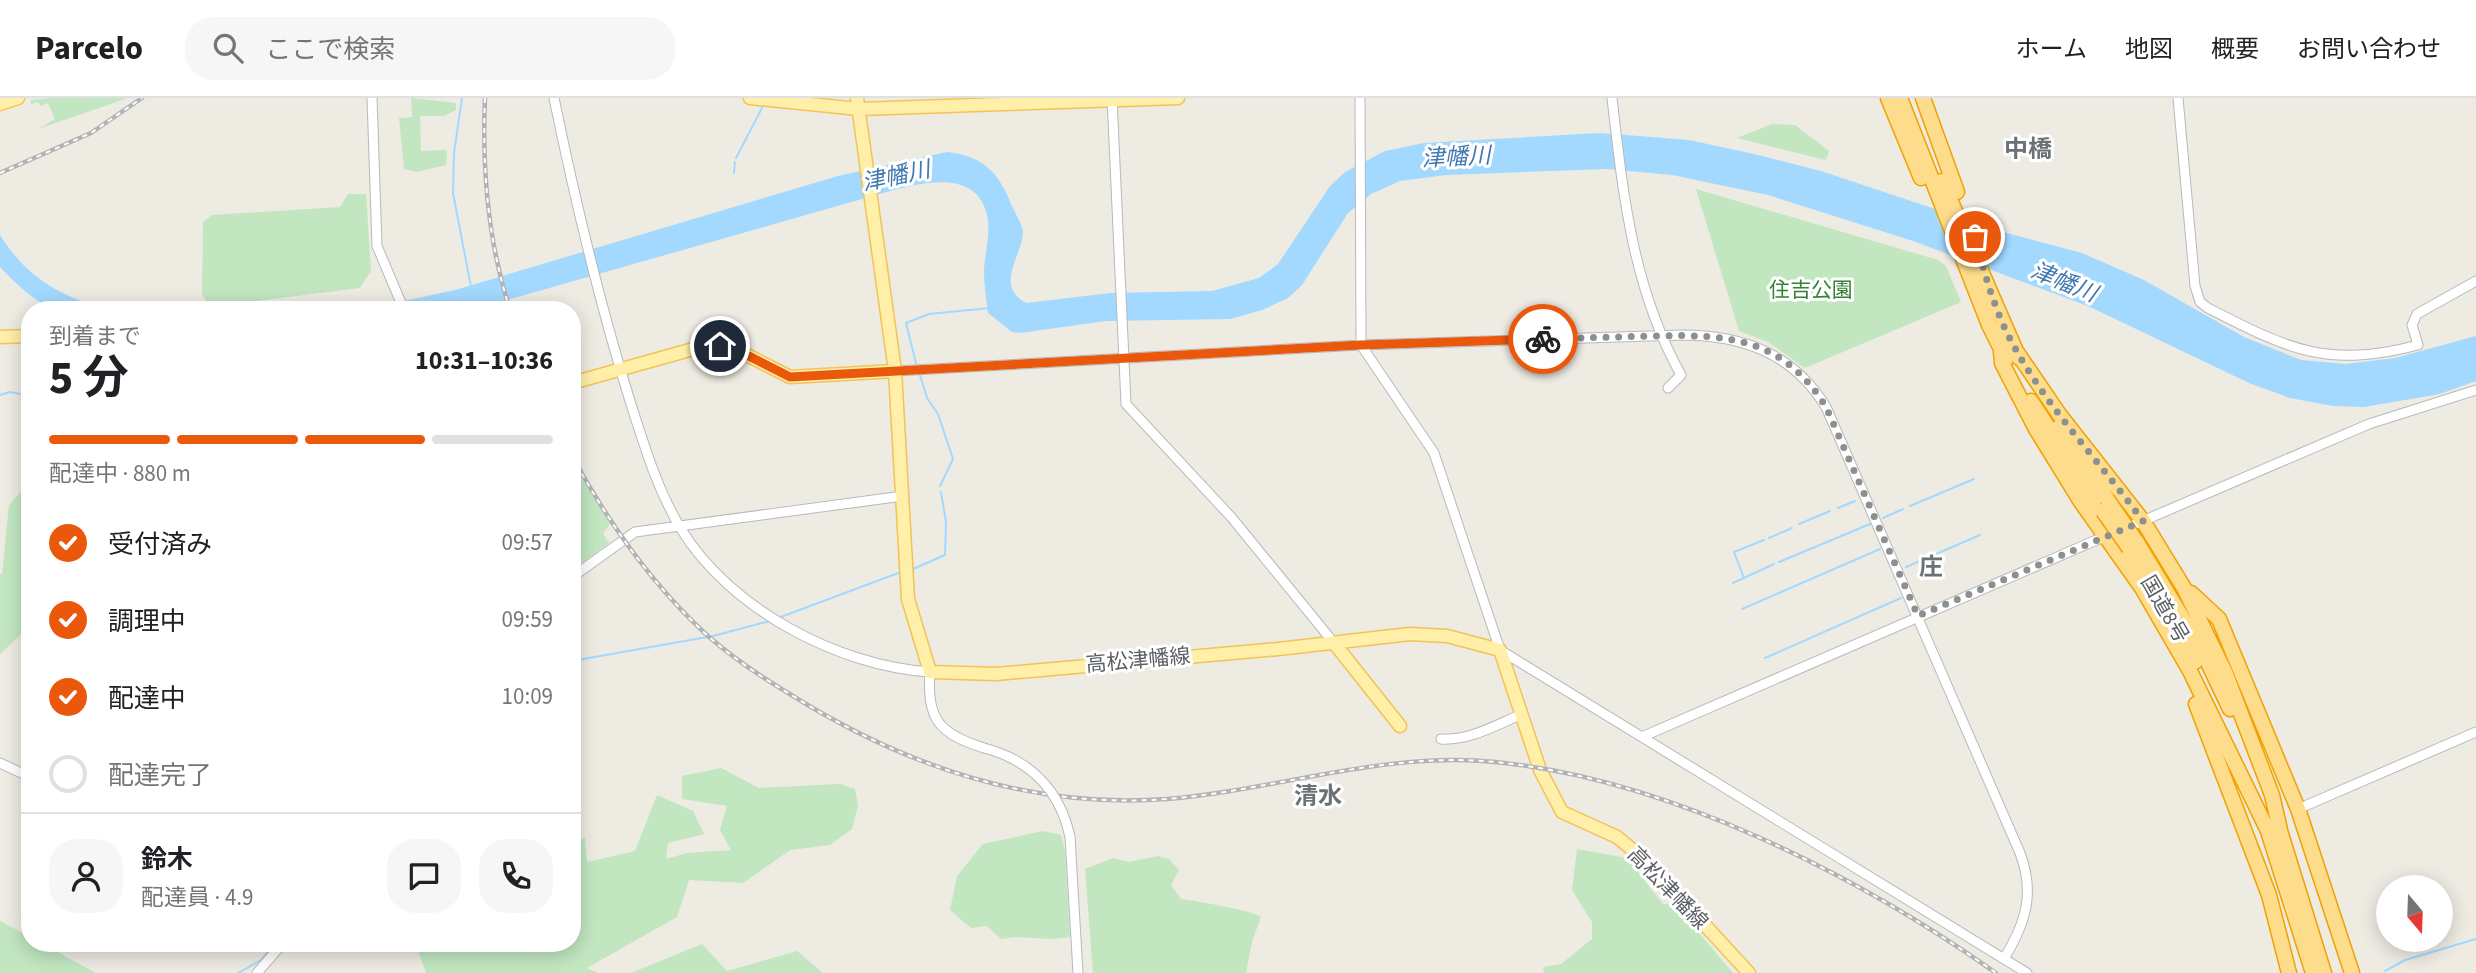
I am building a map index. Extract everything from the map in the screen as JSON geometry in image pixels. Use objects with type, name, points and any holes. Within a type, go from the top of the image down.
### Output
[{"type":"highway","points":[[1888,98],[1924,171]]},
{"type":"highway","name":"国道8号","points":[[1909,100],[1924,171],[1955,254],[1974,269]]},
{"type":"highway","name":"国道8号","points":[[1909,100],[1947,178],[1974,269],[2009,351],[2105,505],[2179,632],[2217,706],[2275,831],[2324,973]]},
{"type":"highway","points":[[2275,831],[2272,795],[2225,672],[2184,588],[2143,521],[2009,351],[2002,363],[2036,429],[2106,536],[2129,550],[2210,732],[2269,895],[2289,973]]},
{"type":"highway","points":[[2184,588],[2219,619],[2298,809],[2352,973]]},
{"type":"highway","points":[[2287,867],[2306,973]]},
{"type":"highway","points":[[2287,867],[2300,872],[2334,973]]},
{"type":"highway","name":"国道8号","points":[[2287,867],[2313,973]]},
{"type":"main road","points":[[0,104],[18,98]]},
{"type":"main road","points":[[750,98],[858,104],[1178,98]]},
{"type":"main road","points":[[858,104],[895,371],[910,609],[930,672]]},
{"type":"main road","points":[[0,337],[21,336]]},
{"type":"main road","points":[[581,381],[705,346],[720,346],[739,351],[790,377],[895,371]]},
{"type":"main road","name":"高松津幡線","points":[[930,672],[996,674],[1410,634],[1447,636],[1500,650],[1547,788],[1562,812],[1617,837],[1646,861],[1749,973]]},
{"type":"main road","points":[[1334,643],[1400,726]]},
{"type":"street","points":[[372,98],[377,246],[400,301]]},
{"type":"street","points":[[554,98],[585,242],[621,371],[652,468],[679,525],[712,568],[775,618],[820,644],[860,660],[894,670],[930,672],[928,695],[937,721],[957,738],[1018,760],[1045,783],[1059,803],[1070,837],[1078,973]]},
{"type":"street","points":[[1360,98],[1361,345],[1434,453],[1500,650],[2028,973]]},
{"type":"street","points":[[1612,98],[1621,176],[1642,282],[1660,336],[1681,375],[1668,388]]},
{"type":"street","points":[[2178,98],[2195,286],[2200,302],[2208,309],[2299,351],[2356,356],[2418,345],[2412,326],[2417,314],[2476,281]]},
{"type":"street","points":[[1112,100],[1126,404],[1232,518],[1334,643]]},
{"type":"street","points":[[895,371],[1361,345],[1660,336],[1734,338],[1768,351],[1805,379],[1826,407],[2025,865],[2029,901],[2021,929],[2005,957]]},
{"type":"street","points":[[1644,736],[2369,424],[2476,390]]},
{"type":"street","points":[[581,572],[635,532],[903,496]]},
{"type":"street","points":[[1441,739],[1454,740],[1475,734],[1520,715]]},
{"type":"street","points":[[2298,809],[2476,732]]},
{"type":"street","points":[[0,763],[21,773]]},
{"type":"street","points":[[257,973],[275,952]]},
{"type":"green space","points":[[128,98],[38,129],[55,119],[48,103],[40,106],[38,102],[31,104],[31,100]]},
{"type":"green space","points":[[411,98],[456,103],[456,110],[444,116],[420,116],[421,151],[447,150],[446,165],[417,172],[404,169],[399,118],[412,117]]},
{"type":"green space","points":[[1772,124],[1795,125],[1829,151],[1826,160],[1737,138]]},
{"type":"green space","name":"住吉公園","points":[[1696,189],[1938,260],[1946,266],[1961,302],[1805,368],[1768,342],[1739,331]]},
{"type":"green space","points":[[348,194],[366,194],[371,271],[360,288],[257,301],[206,301],[202,294],[203,222],[212,215],[340,207]]},
{"type":"green space","points":[[581,478],[610,523],[603,534],[609,543],[581,563]]},
{"type":"green space","points":[[21,492],[21,634],[0,654],[0,574],[2,575],[9,505]]},
{"type":"green space","points":[[721,768],[759,788],[840,784],[855,789],[858,806],[852,829],[830,845],[790,850],[743,883],[689,880],[677,917],[587,968],[598,973],[426,973],[418,952],[581,952],[581,839],[585,838],[587,862],[635,851],[657,795],[693,811],[704,834],[668,843],[666,859],[687,853],[731,850],[720,830],[727,806],[682,799],[682,776]]},
{"type":"green space","points":[[1043,831],[1061,835],[1065,851],[1070,937],[1001,939],[987,926],[971,928],[950,910],[957,876],[983,844]]},
{"type":"green space","points":[[1577,849],[1627,858],[1663,904],[1674,904],[1733,973],[1544,973],[1543,967],[1561,964],[1592,939],[1592,922],[1572,890]]},
{"type":"green space","points":[[1158,856],[1169,859],[1179,870],[1171,885],[1181,899],[1236,909],[1261,917],[1252,942],[1246,973],[1093,973],[1085,869],[1113,858],[1129,862]]},
{"type":"green space","points":[[0,921],[21,932],[21,952],[58,952],[96,973],[0,973]]},
{"type":"green space","points":[[702,944],[727,971],[797,951],[823,973],[631,973]]},
{"type":"water","name":"津幡川","points":[[1600,133],[1689,140],[1754,154],[1821,171],[2007,233],[2082,253],[2144,280],[2244,337],[2301,360],[2345,364],[2395,358],[2476,336],[2476,381],[2440,394],[2364,407],[2333,406],[2290,398],[2249,383],[2088,306],[1913,241],[1768,195],[1672,175],[1607,169],[1446,175],[1400,181],[1371,194],[1348,213],[1302,285],[1288,298],[1262,310],[1231,319],[1106,321],[1012,332],[988,313],[984,270],[988,222],[981,200],[971,190],[958,184],[943,182],[883,193],[504,301],[404,301],[455,290],[838,176],[947,152],[971,157],[980,162],[1002,184],[1023,230],[1011,278],[1016,296],[1026,303],[1110,293],[1212,291],[1259,278],[1278,264],[1330,186],[1345,172],[1385,151],[1424,143]]},
{"type":"water","points":[[0,235],[34,274],[60,292],[81,301],[39,301],[0,267]]},
{"type":"waterway","points":[[462,98],[454,153],[453,193],[471,287]]},
{"type":"waterway","points":[[736,158],[763,106]]},
{"type":"waterway","points":[[734,173],[735,162]]},
{"type":"waterway","points":[[917,367],[906,323],[929,314],[990,308]]},
{"type":"waterway","points":[[919,372],[927,398],[938,414],[953,459],[940,486]]},
{"type":"waterway","points":[[0,395],[10,392],[21,394]]},
{"type":"waterway","points":[[1910,506],[1974,479]]},
{"type":"waterway","points":[[913,569],[945,555],[946,522],[941,492]]},
{"type":"waterway","points":[[1838,508],[1855,501]]},
{"type":"waterway","points":[[1883,518],[1903,509]]},
{"type":"waterway","points":[[1799,524],[1830,511]]},
{"type":"waterway","points":[[1779,562],[1870,524]]},
{"type":"waterway","points":[[1769,538],[1792,528]]},
{"type":"waterway","points":[[1906,567],[1980,535]]},
{"type":"waterway","points":[[1744,578],[1734,552],[1764,540]]},
{"type":"waterway","points":[[1742,609],[1880,549]]},
{"type":"waterway","points":[[1733,583],[1774,564]]},
{"type":"waterway","points":[[778,618],[901,572]]},
{"type":"waterway","points":[[1765,658],[1901,598]]},
{"type":"waterway","points":[[581,659],[713,636],[770,621]]},
{"type":"waterway","points":[[2385,971],[2405,960],[2476,939]]},
{"type":"waterway","points":[[238,973],[261,960],[268,952]]},
{"type":"railway","points":[[0,173],[91,133],[142,98]]},
{"type":"railway","points":[[485,98],[488,205],[496,258],[507,301]]},
{"type":"railway","points":[[581,471],[632,552],[668,596],[728,653],[836,721],[926,762],[1019,790],[1117,800],[1167,799],[1208,794],[1371,766],[1412,762],[1495,762],[1560,772],[1626,788],[1692,810],[1758,837],[1883,901],[1996,973]]},
{"type":"way so far","points":[[1543,339],[1719,336],[1751,344],[1788,364],[1809,383],[1826,407],[1918,616],[2143,521],[2059,414],[2016,351],[1981,270],[1975,237]]},
{"type":"district","name":"中橋","points":[[2028,149]]},
{"type":"district","name":"庄","points":[[1931,567]]},
{"type":"district","name":"清水","points":[[1318,796]]},
{"type":"route","points":[[720,346],[739,351],[790,377],[1361,345],[1543,339]]}]
